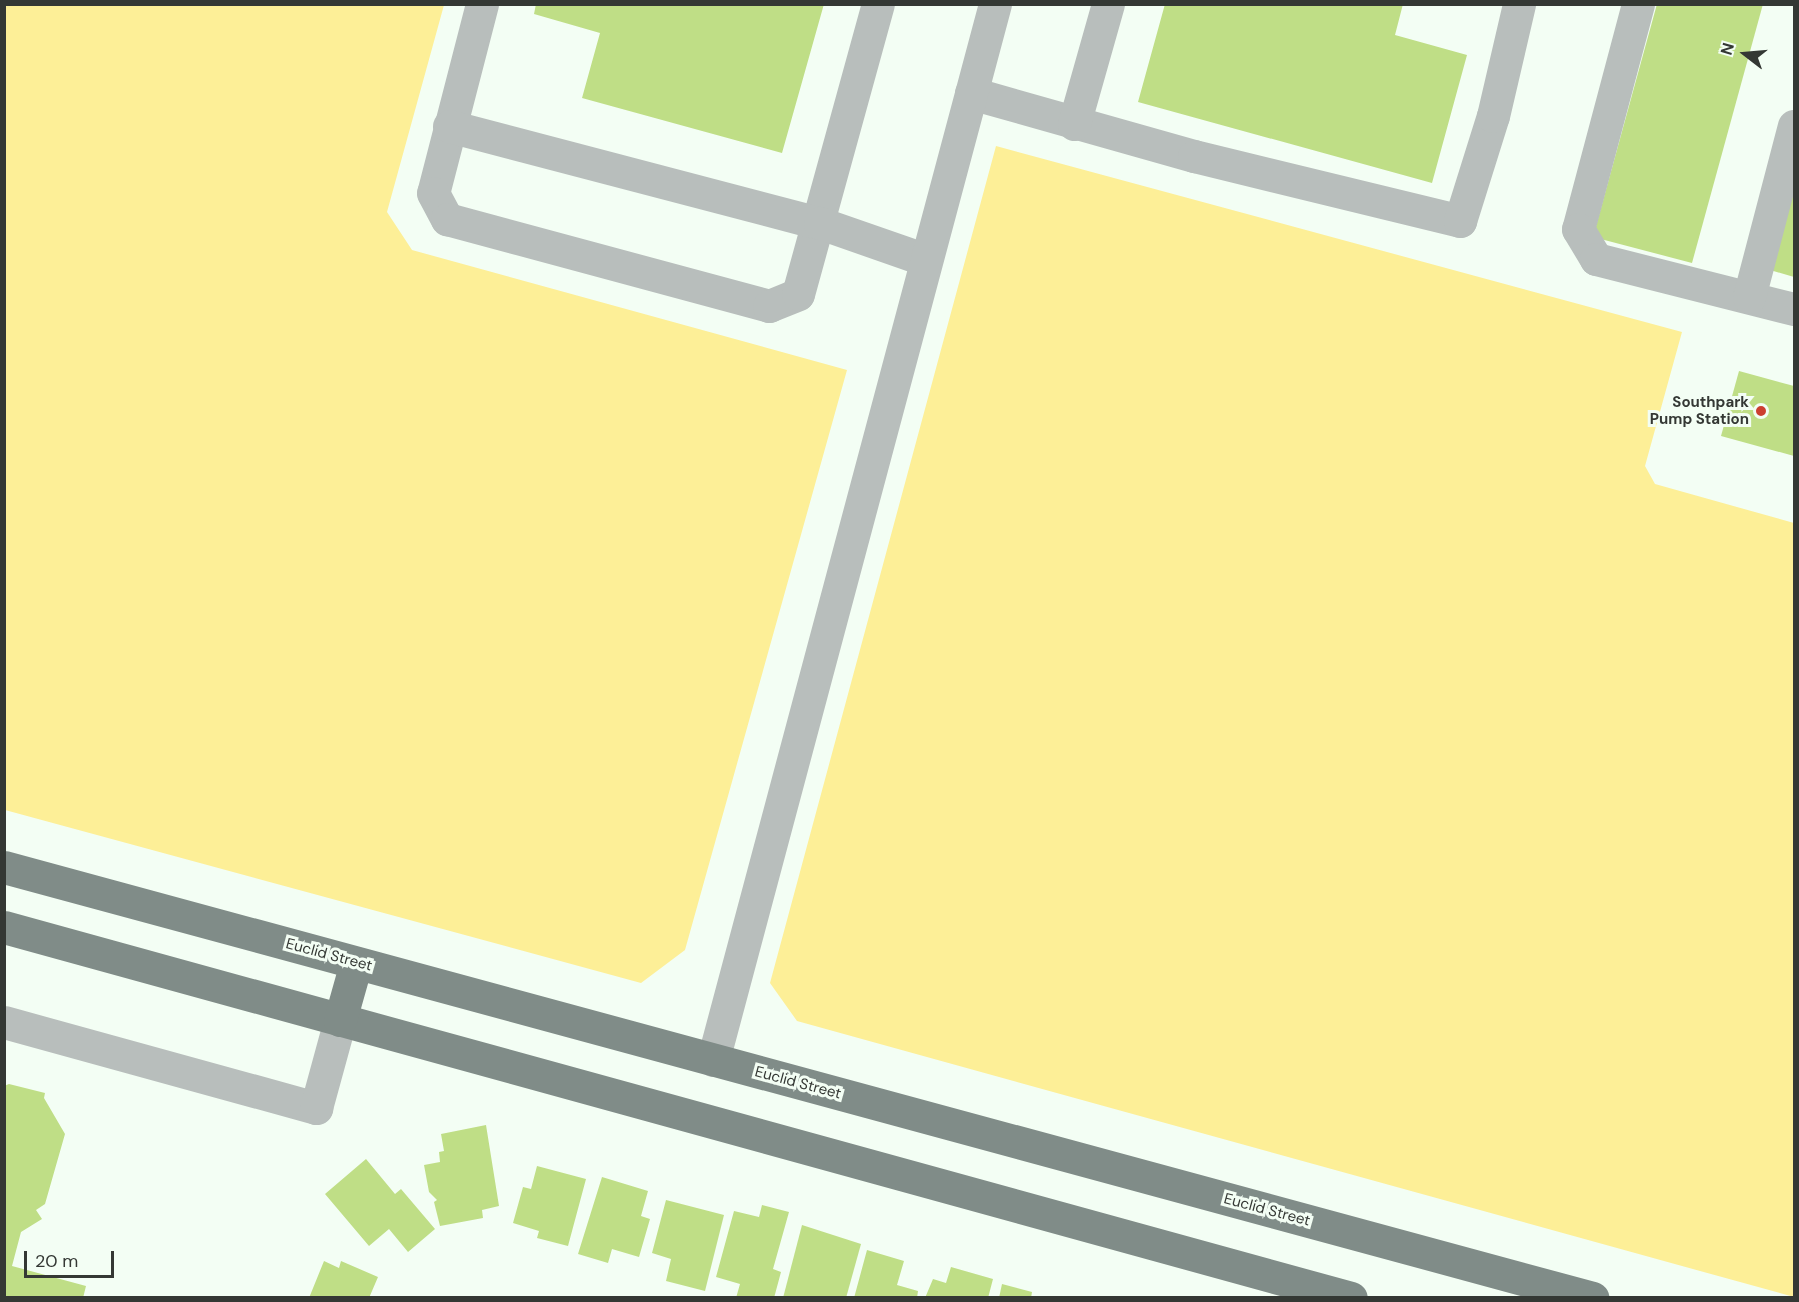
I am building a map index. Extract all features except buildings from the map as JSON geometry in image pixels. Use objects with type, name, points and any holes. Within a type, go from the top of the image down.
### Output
[{"type":"main road","name":"Euclid Street","points":[[4,867],[1593,1298]]},
{"type":"main road","points":[[4,927],[1351,1298]]},
{"type":"main road","points":[[340,1020],[356,963]]},
{"type":"street","points":[[482,4],[433,193],[447,219],[769,306],[798,294],[820,223],[878,4]]},
{"type":"street","points":[[713,1060],[995,4]]},
{"type":"street","points":[[1074,124],[1108,4]]},
{"type":"street","points":[[970,93],[1074,124],[1460,221],[1493,116],[1519,4]]},
{"type":"street","points":[[1638,4],[1578,229],[1596,259],[1794,309]]},
{"type":"street","points":[[449,126],[820,223],[926,260]]},
{"type":"street","points":[[1749,297],[1794,126]]},
{"type":"street","points":[[4,1022],[316,1108],[340,1020]]},
{"type":"shaded area","points":[[4,5],[444,5],[387,212],[412,250],[847,370],[685,950],[641,983],[5,810]]},
{"type":"shaded area","points":[[996,146],[1682,332],[1645,466],[1655,484],[1794,523],[1794,1297],[797,1021],[770,983]]},
{"type":"place","name":"Southpark Pump Station","points":[[1761,411]]}]
